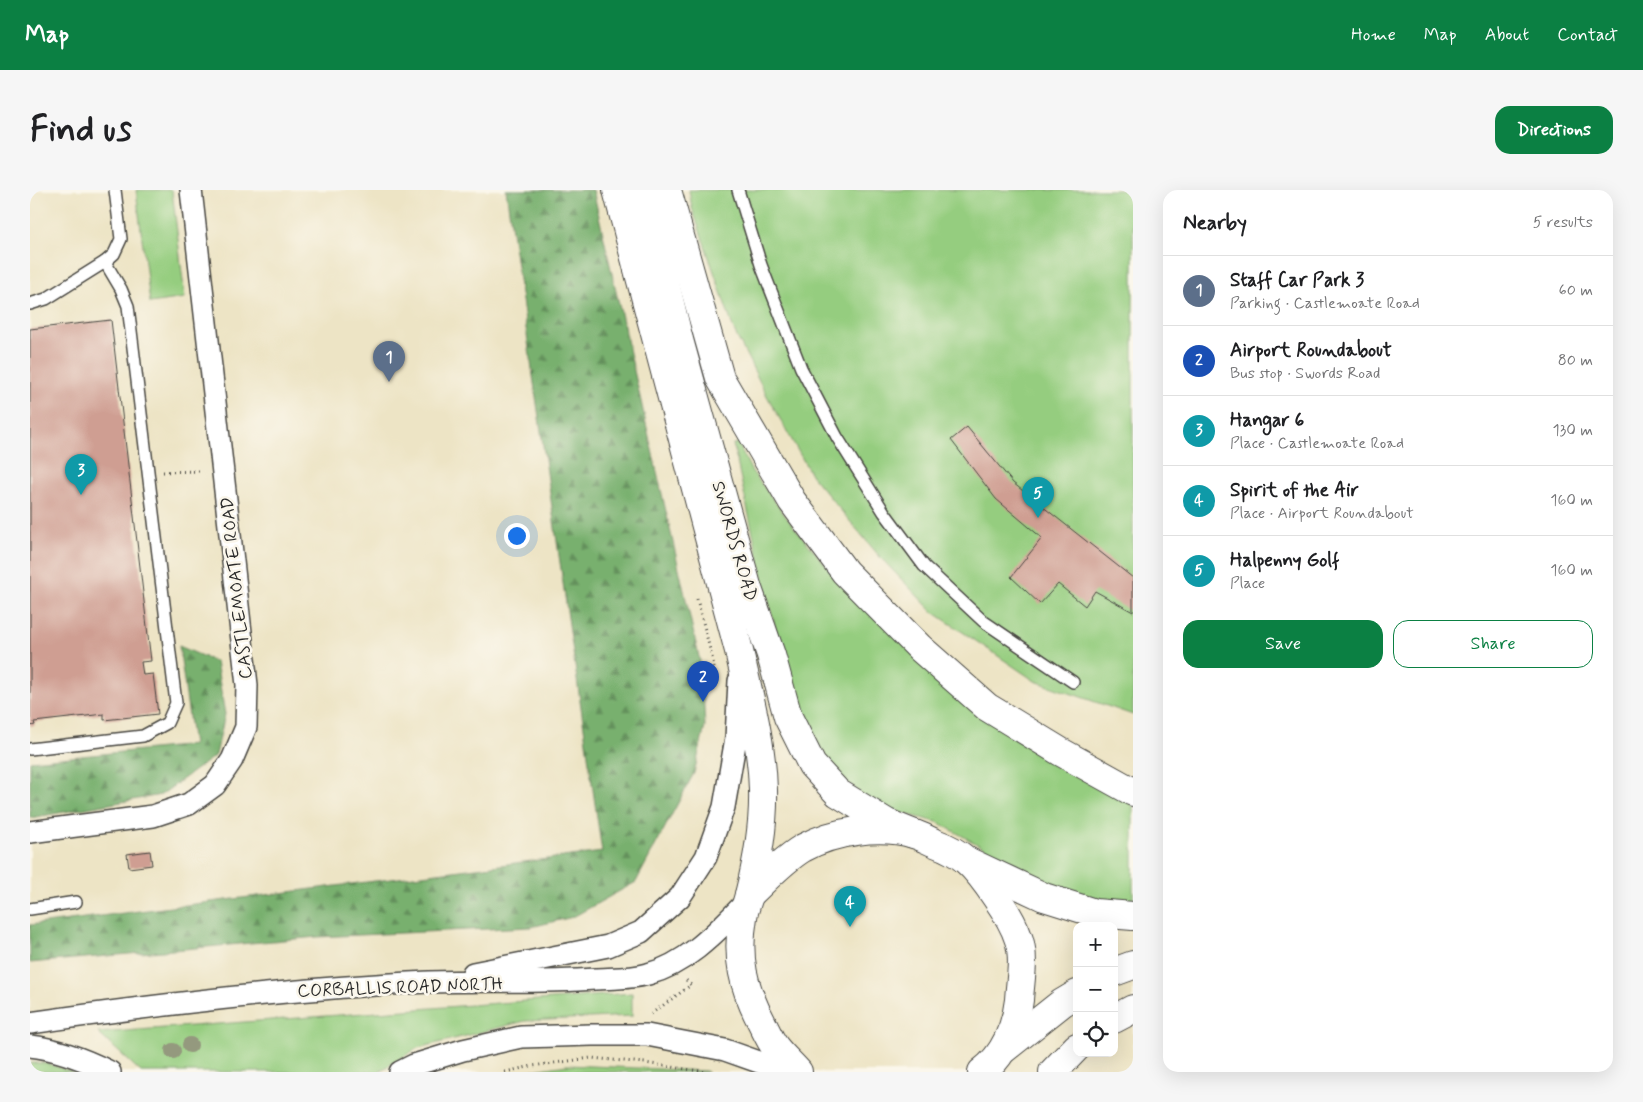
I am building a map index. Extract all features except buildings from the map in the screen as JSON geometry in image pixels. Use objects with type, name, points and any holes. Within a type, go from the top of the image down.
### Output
[{"type":"main road","name":"SWORDS ROAD","points":[[617,190],[755,721],[763,789],[762,823],[743,915],[740,949],[742,972],[755,1009],[774,1046],[798,1072]]},
{"type":"main road","name":"SWORDS ROAD","points":[[642,190],[682,350],[741,567],[768,646],[788,717],[812,765],[838,794],[887,823],[914,834]]},
{"type":"main road","points":[[666,190],[686,302],[728,475],[757,584],[768,646]]},
{"type":"main road","points":[[666,190],[720,378],[792,501],[845,572],[920,648],[986,706],[1060,752],[1133,792]]},
{"type":"main road","points":[[748,898],[774,871],[803,848],[835,835],[865,830],[896,831],[914,834],[945,847],[968,861],[1044,897],[1095,913],[1133,916]]},
{"type":"main road","points":[[968,861],[990,888],[1009,916],[1019,941],[1022,969],[1017,1012],[990,1065]]},
{"type":"main road","points":[[1118,971],[1133,965]]},
{"type":"main road","points":[[990,1065],[1062,1003],[1073,996]]},
{"type":"main road","points":[[1118,1018],[1133,1009]]},
{"type":"main road","points":[[1053,1072],[1073,1051]]},
{"type":"street","name":"CASTLEMOATE ROAD","points":[[30,832],[154,816],[188,804],[215,785],[232,760],[246,727],[247,685],[191,190]]},
{"type":"street","points":[[430,982],[608,946],[641,932],[680,897],[706,857],[724,807],[736,738],[739,704],[738,651]]},
{"type":"street","name":"CORBALLIS ROAD NORTH","points":[[30,1023],[222,997],[297,991],[430,982],[558,982],[648,974],[681,959],[697,948],[748,898]]},
{"type":"street","points":[[400,1072],[414,1065],[463,1050],[521,1037],[592,1035],[647,1036],[725,1050],[787,1072]]},
{"type":"street","points":[[30,1046],[62,1052],[89,1061],[110,1072]]},
{"type":"lane","points":[[30,304],[46,299],[105,262],[114,254],[121,239],[115,190]]},
{"type":"lane","points":[[738,190],[761,265],[801,368],[837,436],[884,512],[924,566],[983,621],[1073,682]]},
{"type":"lane","points":[[30,749],[143,736],[167,723],[176,703],[128,306],[121,289],[105,262]]},
{"type":"lane","points":[[30,909],[76,902]]},
{"type":"path","points":[[148,471],[197,472]]},
{"type":"path","points":[[697,597],[713,662],[716,684]]},
{"type":"path","points":[[648,1020],[649,1016],[691,985],[686,979]]},
{"type":"path","points":[[505,1072],[532,1066],[591,1058],[645,1063],[706,1072]]},
{"type":"green space","points":[[136,190],[172,190],[185,298],[150,303]]},
{"type":"green space","points":[[506,190],[593,190],[702,670],[705,727],[694,773],[636,882],[573,917],[531,927],[317,937],[30,963],[30,925],[602,852]]},
{"type":"green space","points":[[689,190],[1133,190],[1133,715],[1035,681],[933,612],[880,557],[812,476],[766,394],[735,333],[692,208]]},
{"type":"green space","points":[[738,443],[751,470],[793,526],[836,577],[1133,802],[1133,904],[1105,902],[1075,894],[1046,882],[937,822],[889,810],[868,801],[836,772],[817,745],[795,704],[765,587],[733,444]]},
{"type":"green space","points":[[179,646],[216,662],[225,714],[216,755],[161,795],[30,818],[30,761],[193,745]]},
{"type":"green space","points":[[632,993],[632,1016],[525,1021],[418,1048],[378,1072],[141,1072],[98,1033]]},
{"type":"green space","points":[[30,1063],[45,1063],[74,1072],[30,1072]]},
{"type":"green space","points":[[567,1065],[706,1071],[708,1072],[521,1072]]},
{"type":"place","name":"Staff Car Park 3","points":[[389,382]]},
{"type":"place","name":"Hangar 6","points":[[81,495]]},
{"type":"place","name":"Halpenny Golf","points":[[1038,518]]},
{"type":"place","name":"Airport Roundabout","points":[[703,702]]},
{"type":"place","name":"Spirit of the Air","points":[[850,927]]}]
